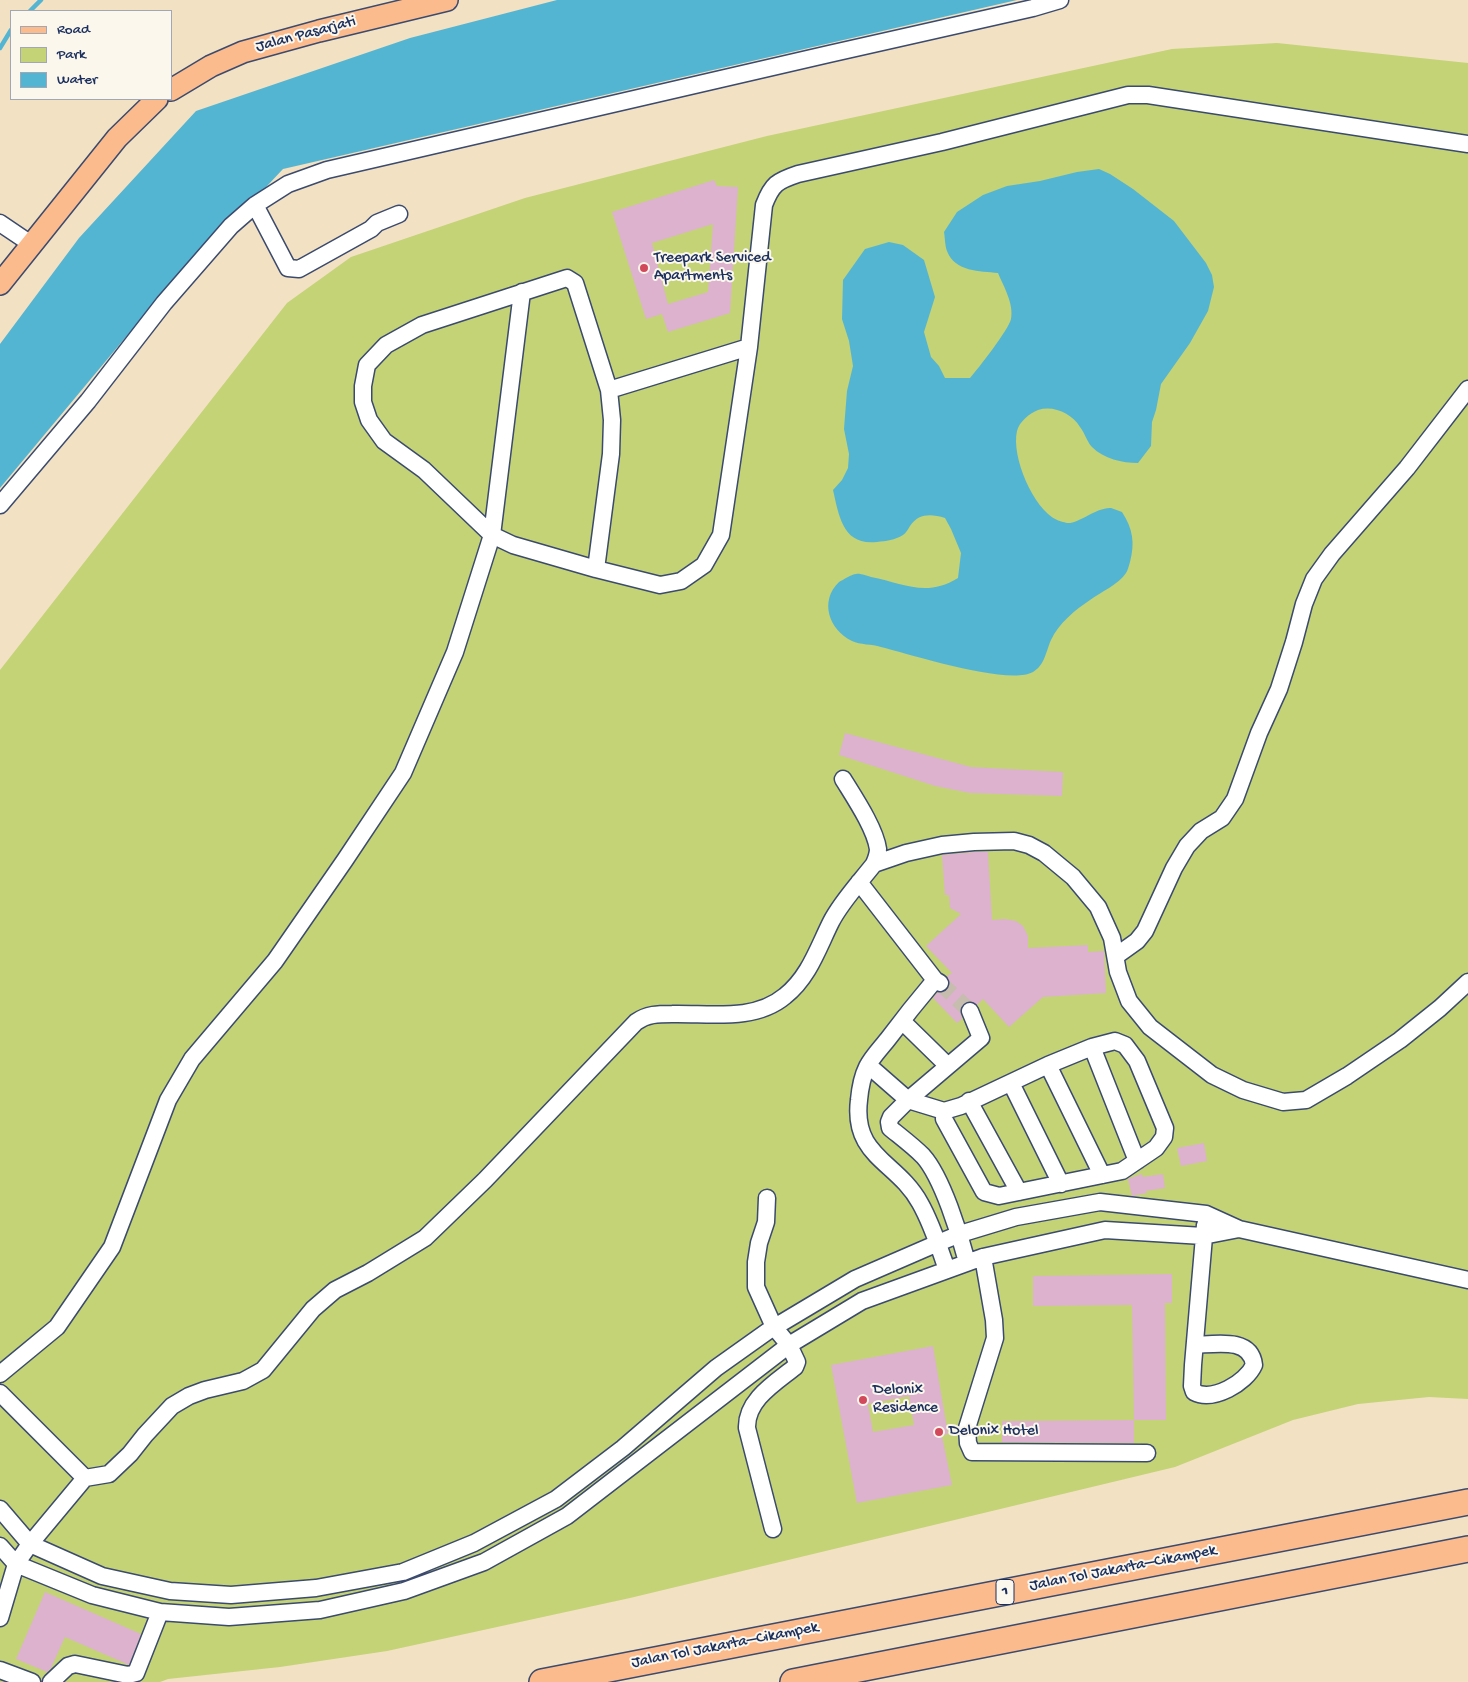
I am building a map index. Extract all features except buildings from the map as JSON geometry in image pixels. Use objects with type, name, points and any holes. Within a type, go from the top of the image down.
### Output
[{"type":"highway","name":"Jalan Tol Jakarta–Cikampek","points":[[542,1682],[1468,1502]]},
{"type":"highway","points":[[793,1682],[1468,1549]]},
{"type":"main road","name":"Jalan Pasarjati","points":[[172,89],[211,66],[243,52],[319,31],[447,0]]},
{"type":"main road","points":[[0,284],[117,138],[156,100]]},
{"type":"street","points":[[0,505],[88,401],[164,303],[231,226],[255,205],[288,184],[327,170],[1024,10],[1060,0]]},
{"type":"street","points":[[596,569],[612,454],[612,420],[609,390],[575,283],[567,278],[422,324],[386,345],[367,365],[363,386],[363,402],[369,420],[384,440],[424,470],[492,535],[513,545],[596,569],[660,586],[681,581],[704,565],[721,535],[749,347],[764,206],[770,190],[779,180],[798,174],[942,142],[1128,95],[1148,95],[1468,144]]},
{"type":"street","points":[[255,205],[288,268],[293,269],[299,269],[371,229],[377,223],[399,214]]},
{"type":"street","points":[[0,223],[31,244]]},
{"type":"street","points":[[0,1374],[57,1327],[112,1247],[168,1100],[192,1058],[275,961],[346,860],[403,773],[455,652],[492,535],[522,292]]},
{"type":"street","points":[[609,390],[749,347]]},
{"type":"street","points":[[1116,956],[1137,941],[1145,931],[1174,868],[1187,846],[1201,831],[1222,818],[1235,799],[1259,733],[1279,689],[1304,604],[1314,579],[1332,554],[1407,468],[1468,389]]},
{"type":"street","points":[[0,1618],[16,1564],[84,1478],[109,1474],[130,1454],[172,1406],[189,1396],[243,1380],[263,1370],[312,1309],[335,1290],[368,1273],[425,1238],[486,1180],[592,1066],[643,1016],[679,1014],[734,1015],[764,1008],[785,996],[801,978],[818,952],[831,921],[878,856],[878,848],[867,819],[843,779]]},
{"type":"street","points":[[874,864],[906,853],[942,845],[988,841],[1014,841],[1029,845],[1044,853],[1061,865],[1098,907],[1112,938],[1118,972],[1129,1001],[1150,1027],[1212,1075],[1243,1090],[1283,1102],[1306,1100],[1348,1076],[1400,1040],[1440,1008],[1468,982]]},
{"type":"street","points":[[859,882],[937,981],[902,1021],[868,1065],[860,1091],[859,1128],[867,1144],[881,1160],[902,1177],[920,1202],[938,1243],[947,1270]]},
{"type":"street","points":[[970,1012],[981,1038],[908,1100],[891,1117],[889,1122],[890,1128],[924,1157],[937,1179],[960,1234],[975,1260],[994,1320],[995,1338],[967,1428],[968,1442],[972,1452],[1148,1453]]},
{"type":"street","points":[[902,1021],[948,1066]]},
{"type":"street","points":[[868,1065],[908,1100],[944,1111],[1048,1065],[1092,1047],[1115,1041],[1125,1045],[1137,1061],[1165,1128],[1164,1138],[1156,1148],[1122,1171],[999,1196],[984,1192],[976,1180],[944,1120],[944,1111]]},
{"type":"street","points":[[1092,1047],[1137,1161]]},
{"type":"street","points":[[1048,1065],[1102,1175]]},
{"type":"street","points":[[1011,1083],[1060,1184]]},
{"type":"street","points":[[968,1101],[1018,1192]]},
{"type":"street","points":[[767,1198],[766,1222],[759,1242],[756,1262],[756,1287],[774,1327],[789,1346],[797,1362],[795,1367],[758,1397],[746,1419],[773,1529]]},
{"type":"street","points":[[0,1510],[30,1544],[102,1576],[170,1591],[231,1595],[316,1588],[403,1572],[474,1543],[556,1499],[623,1448],[716,1368],[774,1327],[855,1279],[960,1234],[1016,1217],[1100,1202],[1206,1214],[1239,1229],[1468,1280]]},
{"type":"street","points":[[1195,1345],[1206,1214]]},
{"type":"street","points":[[0,1546],[16,1564],[92,1595],[160,1612],[229,1617],[320,1610],[404,1591],[484,1562],[568,1516],[789,1346],[862,1301],[975,1260],[1105,1230],[1203,1236],[1239,1229]]},
{"type":"street","points":[[0,1393],[84,1478]]},
{"type":"street","points":[[52,1682],[71,1664],[128,1675],[136,1673],[160,1612]]},
{"type":"street","points":[[0,1670],[32,1682]]},
{"type":"green space","points":[[1277,43],[1468,63],[1468,1399],[1429,1397],[1358,1404],[1293,1420],[1175,1467],[630,1598],[387,1651],[280,1667],[168,1679],[160,1682],[0,1682],[0,670],[287,303],[351,257],[525,198],[767,136],[1172,49]]},
{"type":"water","points":[[557,0],[1017,0],[283,169],[130,332],[0,488],[0,344],[79,238],[196,111],[410,38]]},
{"type":"water","points":[[1099,169],[1133,189],[1174,221],[1206,263],[1212,275],[1214,287],[1208,311],[1190,343],[1161,384],[1152,422],[1151,446],[1138,463],[1120,461],[1102,455],[1090,445],[1077,422],[1056,410],[1044,409],[1035,411],[1022,421],[1017,431],[1017,454],[1026,481],[1032,494],[1048,514],[1057,520],[1068,523],[1078,521],[1106,508],[1122,512],[1129,524],[1133,542],[1132,555],[1127,572],[1114,584],[1068,617],[1054,634],[1040,666],[1033,672],[1020,675],[1003,675],[982,672],[852,641],[837,630],[829,614],[829,598],[839,582],[852,575],[861,574],[914,587],[935,587],[958,578],[961,553],[945,518],[930,515],[921,517],[903,535],[887,541],[877,542],[866,542],[857,539],[844,527],[833,490],[842,480],[848,468],[849,454],[844,429],[847,391],[853,366],[849,341],[842,319],[843,280],[865,249],[889,242],[903,245],[924,260],[935,297],[924,332],[931,357],[939,366],[945,378],[970,378],[1005,331],[1011,319],[1011,307],[998,273],[976,271],[956,263],[947,251],[944,232],[957,212],[983,195],[1007,186]]},
{"type":"waterway","points":[[31,10],[41,0]]},
{"type":"waterway","points":[[0,48],[10,32]]},
{"type":"tunnel","points":[[940,983],[970,1011]]},
{"type":"place","name":"Treepark Serviced Apartments","points":[[644,268]]},
{"type":"place","name":"Delonix Residence","points":[[863,1400]]},
{"type":"place","name":"Delonix Hotel","points":[[939,1432]]}]
